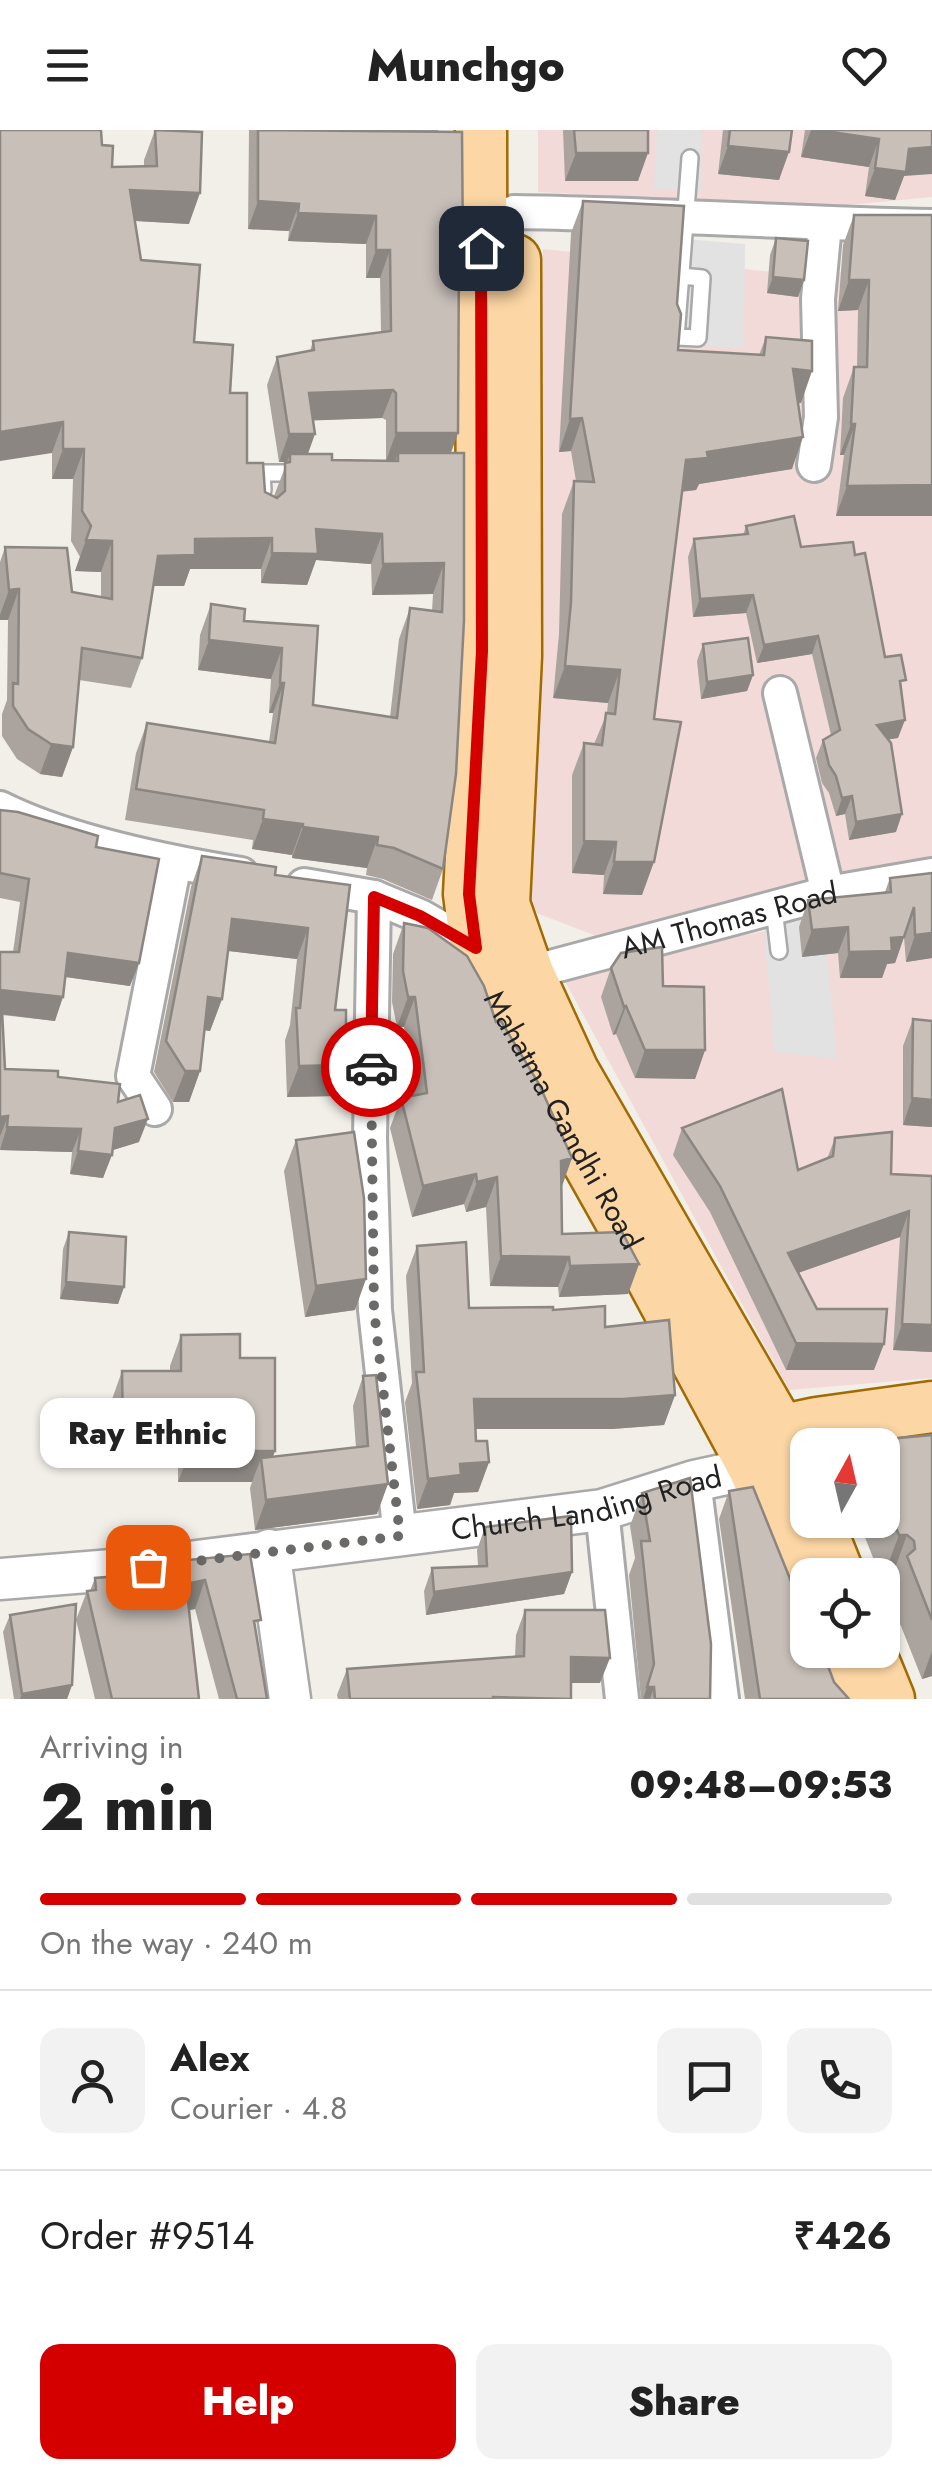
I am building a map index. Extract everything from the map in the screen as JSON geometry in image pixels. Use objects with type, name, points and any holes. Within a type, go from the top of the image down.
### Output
[{"type":"main road","name":"Mahatma Gandhi Road","points":[[484,139],[498,212],[516,656],[504,904],[528,974],[573,1070],[780,1458],[801,1558]]},
{"type":"main road","name":"Mahatma Gandhi Road","points":[[498,212],[471,472],[482,651],[469,894],[476,948],[495,997],[780,1458]]},
{"type":"main road","points":[[780,1458],[932,1407]]},
{"type":"main road","points":[[900,1440],[932,1436]]},
{"type":"main road","points":[[839,1668],[851,1699]]},
{"type":"main road","points":[[877,1668],[890,1699]]},
{"type":"street","points":[[498,212],[687,215],[932,226]]},
{"type":"street","points":[[814,465],[821,417],[818,299],[825,224]]},
{"type":"street","points":[[780,693],[828,892]]},
{"type":"street","points":[[0,808],[25,820],[175,863],[374,897],[420,916],[476,948]]},
{"type":"street","points":[[156,1110],[134,1076],[175,863]]},
{"type":"street","name":"AM Thomas Road","points":[[528,974],[774,910],[828,892],[932,875]]},
{"type":"street","points":[[374,897],[370,1138],[374,1310],[400,1536]]},
{"type":"street","name":"Church Landing Road","points":[[0,1579],[148,1567],[602,1510],[780,1458]]},
{"type":"street","points":[[694,1481],[722,1699]]},
{"type":"street","points":[[602,1510],[622,1699]]},
{"type":"street","points":[[270,1550],[290,1699]]},
{"type":"lane","points":[[681,276],[690,158]]},
{"type":"lane","points":[[263,502],[262,473],[322,473]]},
{"type":"lane","points":[[774,910],[780,951]]},
{"type":"shaded area","points":[[538,130],[932,130],[932,197],[827,207],[538,192]]},
{"type":"shaded area","points":[[657,130],[702,130],[701,192],[654,189]]},
{"type":"shaded area","points":[[684,239],[745,244],[744,348],[676,344]]},
{"type":"shaded area","points":[[543,249],[814,276],[932,258],[932,856],[617,944],[526,909]]},
{"type":"shaded area","points":[[932,898],[932,1378],[789,1390],[562,976],[664,951]]},
{"type":"shaded area","points":[[823,909],[837,1059],[774,1052],[764,926]]},
{"type":"building","points":[[0,130],[101,130],[102,145],[113,146],[112,167],[157,166],[155,130],[202,132],[200,193],[130,190],[141,260],[200,265],[194,342],[233,345],[230,393],[247,393],[247,463],[263,463],[265,492],[277,498],[285,491],[285,463],[290,462],[290,454],[332,454],[332,460],[398,461],[398,453],[464,453],[464,620],[456,774],[443,869],[377,845],[378,837],[303,827],[263,819],[264,810],[136,789],[147,723],[275,743],[284,683],[280,683],[282,648],[209,640],[211,604],[245,609],[244,621],[318,626],[313,705],[397,718],[410,608],[442,612],[444,563],[383,564],[382,534],[316,529],[318,554],[272,553],[272,538],[195,539],[195,555],[158,556],[142,658],[82,648],[73,747],[51,744],[28,729],[13,706],[13,683],[18,684],[19,589],[9,590],[5,547],[67,548],[72,592],[112,599],[112,541],[86,540],[91,526],[82,511],[84,449],[63,449],[63,422],[0,432]]},
{"type":"building","points":[[258,130],[462,132],[458,433],[396,433],[393,390],[309,393],[315,434],[289,434],[277,357],[314,350],[313,341],[391,331],[390,250],[376,250],[376,216],[298,213],[299,204],[258,201]]},
{"type":"building","points":[[574,130],[648,130],[648,153],[576,153]]},
{"type":"building","points":[[730,130],[792,130],[789,152],[728,146]]},
{"type":"building","points":[[818,130],[932,130],[932,147],[909,149],[906,172],[875,168],[879,139]]},
{"type":"building","points":[[583,201],[684,206],[678,350],[764,355],[766,337],[812,341],[812,371],[793,369],[803,437],[707,452],[708,458],[686,460],[654,719],[681,722],[654,862],[614,862],[616,842],[584,841],[584,743],[602,745],[606,713],[615,714],[620,670],[565,666],[574,481],[594,482],[582,418],[570,419]]},
{"type":"building","points":[[854,215],[932,215],[932,485],[847,486],[855,424],[851,424],[854,367],[867,367],[869,280],[849,280]]},
{"type":"building","points":[[776,238],[808,241],[804,280],[773,277]]},
{"type":"building","points":[[794,516],[801,547],[853,542],[855,555],[865,553],[885,657],[901,655],[906,680],[900,681],[905,720],[877,725],[891,743],[902,814],[856,822],[852,796],[842,798],[823,740],[840,730],[818,636],[764,645],[753,595],[700,599],[694,539],[748,534],[746,526]]},
{"type":"building","points":[[748,638],[753,675],[707,682],[703,644]]},
{"type":"building","points":[[0,810],[98,836],[96,847],[159,859],[139,963],[68,953],[63,997],[1,990],[5,1069],[58,1071],[58,1077],[120,1084],[118,1102],[140,1095],[148,1119],[115,1128],[112,1155],[78,1151],[81,1129],[7,1127],[8,1116],[0,1117],[0,952],[19,952],[29,879],[0,873]]},
{"type":"building","points":[[202,856],[276,867],[275,875],[350,885],[335,1010],[346,1010],[346,1065],[299,1066],[296,1008],[300,1008],[308,928],[232,919],[222,999],[208,997],[200,1071],[185,1071],[166,1041]]},
{"type":"building","points":[[932,873],[932,933],[915,935],[914,907],[904,937],[891,938],[892,951],[849,952],[848,927],[812,930],[808,900],[891,892],[890,878]]},
{"type":"building","points":[[404,923],[428,928],[467,956],[484,986],[496,1022],[501,1021],[539,1084],[572,1158],[561,1161],[562,1234],[622,1232],[639,1264],[570,1266],[569,1257],[501,1256],[497,1177],[477,1182],[476,1174],[423,1186],[401,1098],[427,1093],[415,997],[408,997],[403,971]]},
{"type":"building","points":[[662,947],[663,986],[704,987],[705,1050],[645,1050],[624,1007],[611,968],[621,953]]},
{"type":"building","points":[[913,1019],[932,1021],[932,1100],[912,1098]]},
{"type":"building","points":[[782,1089],[798,1170],[833,1156],[835,1138],[892,1132],[891,1174],[932,1176],[932,1325],[902,1324],[909,1211],[788,1253],[817,1309],[887,1309],[884,1344],[796,1343],[720,1186],[682,1128]]},
{"type":"building","points":[[354,1132],[364,1198],[366,1279],[316,1286],[296,1140]]},
{"type":"building","points":[[69,1232],[126,1237],[124,1287],[66,1282]]},
{"type":"building","points":[[466,1242],[469,1308],[553,1310],[605,1306],[605,1327],[669,1320],[675,1395],[474,1399],[476,1441],[487,1441],[489,1462],[460,1464],[461,1475],[428,1479],[416,1372],[424,1372],[417,1246]]},
{"type":"building","points":[[240,1334],[240,1358],[275,1358],[275,1451],[190,1451],[189,1433],[123,1433],[122,1371],[181,1371],[181,1335]]},
{"type":"building","points":[[376,1375],[388,1484],[266,1500],[261,1458],[368,1446],[363,1376]]},
{"type":"building","points":[[932,1435],[932,1620],[907,1556],[915,1549],[914,1541],[900,1535],[900,1438]]},
{"type":"building","points":[[690,1478],[711,1644],[710,1699],[655,1699],[654,1687],[647,1687],[654,1664],[641,1541],[650,1541],[642,1493]]},
{"type":"building","points":[[753,1487],[790,1579],[790,1668],[829,1668],[834,1682],[849,1699],[760,1699],[729,1491]]},
{"type":"building","points":[[571,1516],[572,1572],[434,1592],[432,1568],[487,1566],[485,1527]]},
{"type":"building","points":[[250,1554],[261,1620],[254,1621],[267,1699],[237,1699],[205,1580],[186,1584],[199,1699],[112,1699],[87,1591],[96,1590],[95,1578],[158,1573],[156,1563]]},
{"type":"building","points":[[76,1604],[72,1685],[22,1694],[10,1615]]},
{"type":"building","points":[[525,1610],[605,1610],[610,1658],[571,1657],[571,1699],[350,1699],[347,1669],[524,1656]]},
{"type":"way so far","points":[[148,1567],[400,1536],[374,1310],[371,1067]]},
{"type":"place","name":"Ray Ethnic","points":[[148,1567]]},
{"type":"route","points":[[371,1067],[374,897],[420,916],[476,948],[469,894],[482,651],[481,248]]}]
